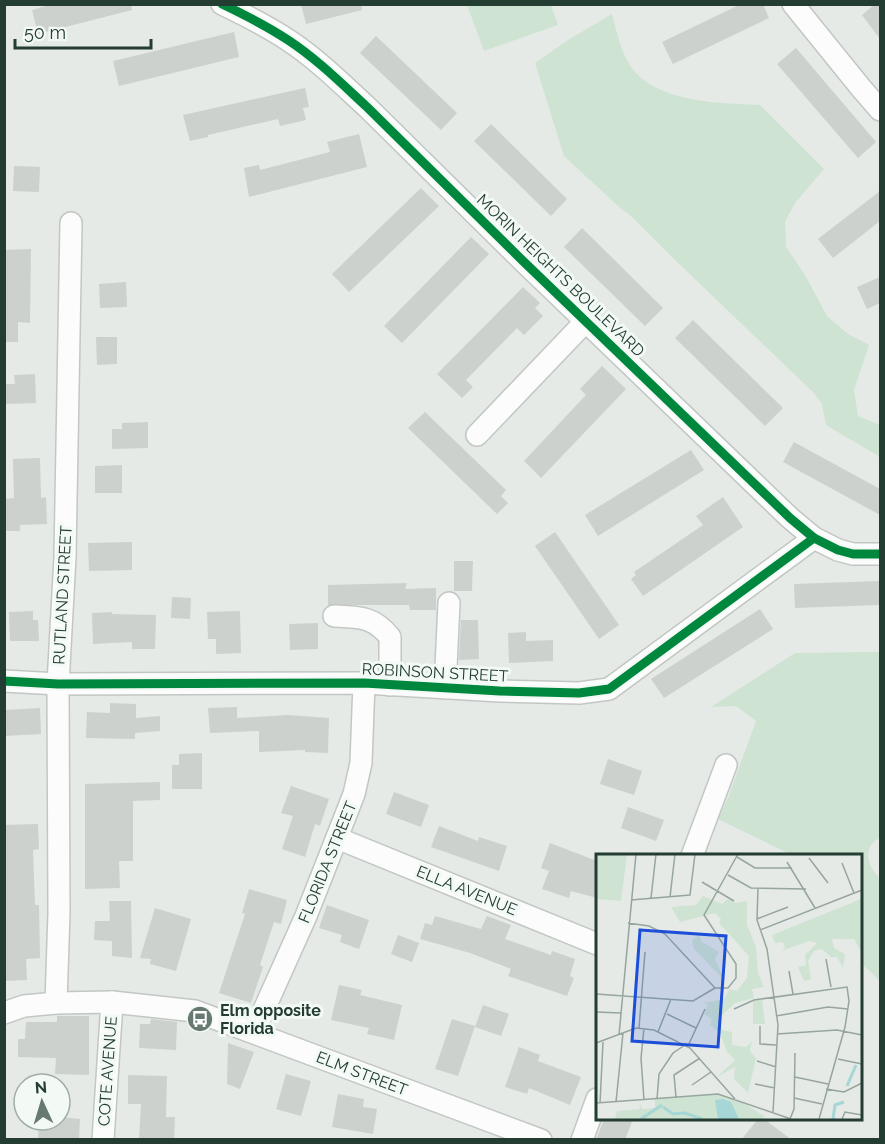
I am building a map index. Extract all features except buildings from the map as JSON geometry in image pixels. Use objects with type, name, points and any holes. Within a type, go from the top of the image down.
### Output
[{"type":"street","name":"MORIN HEIGHTS BOULEVARD","points":[[222,4],[255,13],[316,61],[367,107],[782,510],[814,538],[838,550],[853,554],[880,554]]},
{"type":"street","points":[[793,4],[880,110]]},
{"type":"street","name":"RUTLAND STREET","points":[[57,1003],[58,684],[65,557],[71,223]]},
{"type":"street","points":[[477,435],[586,321]]},
{"type":"street","name":"ROBINSON STREET","points":[[4,681],[58,684],[364,683],[579,693],[609,689],[814,538]]},
{"type":"street","points":[[445,688],[449,603]]},
{"type":"street","points":[[334,616],[362,617],[381,627],[388,634],[390,637],[390,685]]},
{"type":"street","name":"FLORIDA STREET","points":[[254,1032],[306,915],[354,794],[361,763],[364,683]]},
{"type":"street","points":[[693,854],[726,765]]},
{"type":"street","name":"ELLA AVENUE","points":[[337,838],[596,944]]},
{"type":"street","name":"ELM STREET","points":[[4,1013],[24,1006],[112,1002],[195,1011],[541,1140]]},
{"type":"street","name":"COTE AVENUE","points":[[103,1140],[112,1002]]},
{"type":"street","points":[[582,1140],[596,1102]]},
{"type":"green space","points":[[467,5],[551,5],[558,25],[484,51]]},
{"type":"green space","points":[[612,14],[625,57],[639,76],[653,86],[687,98],[760,105],[824,169],[795,203],[785,222],[786,247],[805,275],[827,316],[848,334],[869,345],[854,390],[858,416],[880,425],[880,457],[826,425],[822,404],[814,393],[632,217],[564,156],[535,63]]},
{"type":"green space","points":[[880,652],[880,838],[871,846],[868,857],[872,868],[880,878],[880,981],[861,963],[861,854],[790,854],[718,819],[756,721],[736,706],[711,707],[795,653]]},
{"type":"cycle path","points":[[222,4],[288,40],[339,81],[790,518],[814,538],[838,550],[853,554],[880,554]]},
{"type":"cycle path","points":[[4,681],[58,684],[364,683],[579,693],[609,689],[814,538]]},
{"type":"place","name":"Elm opposite Florida","points":[[200,1019]]}]
